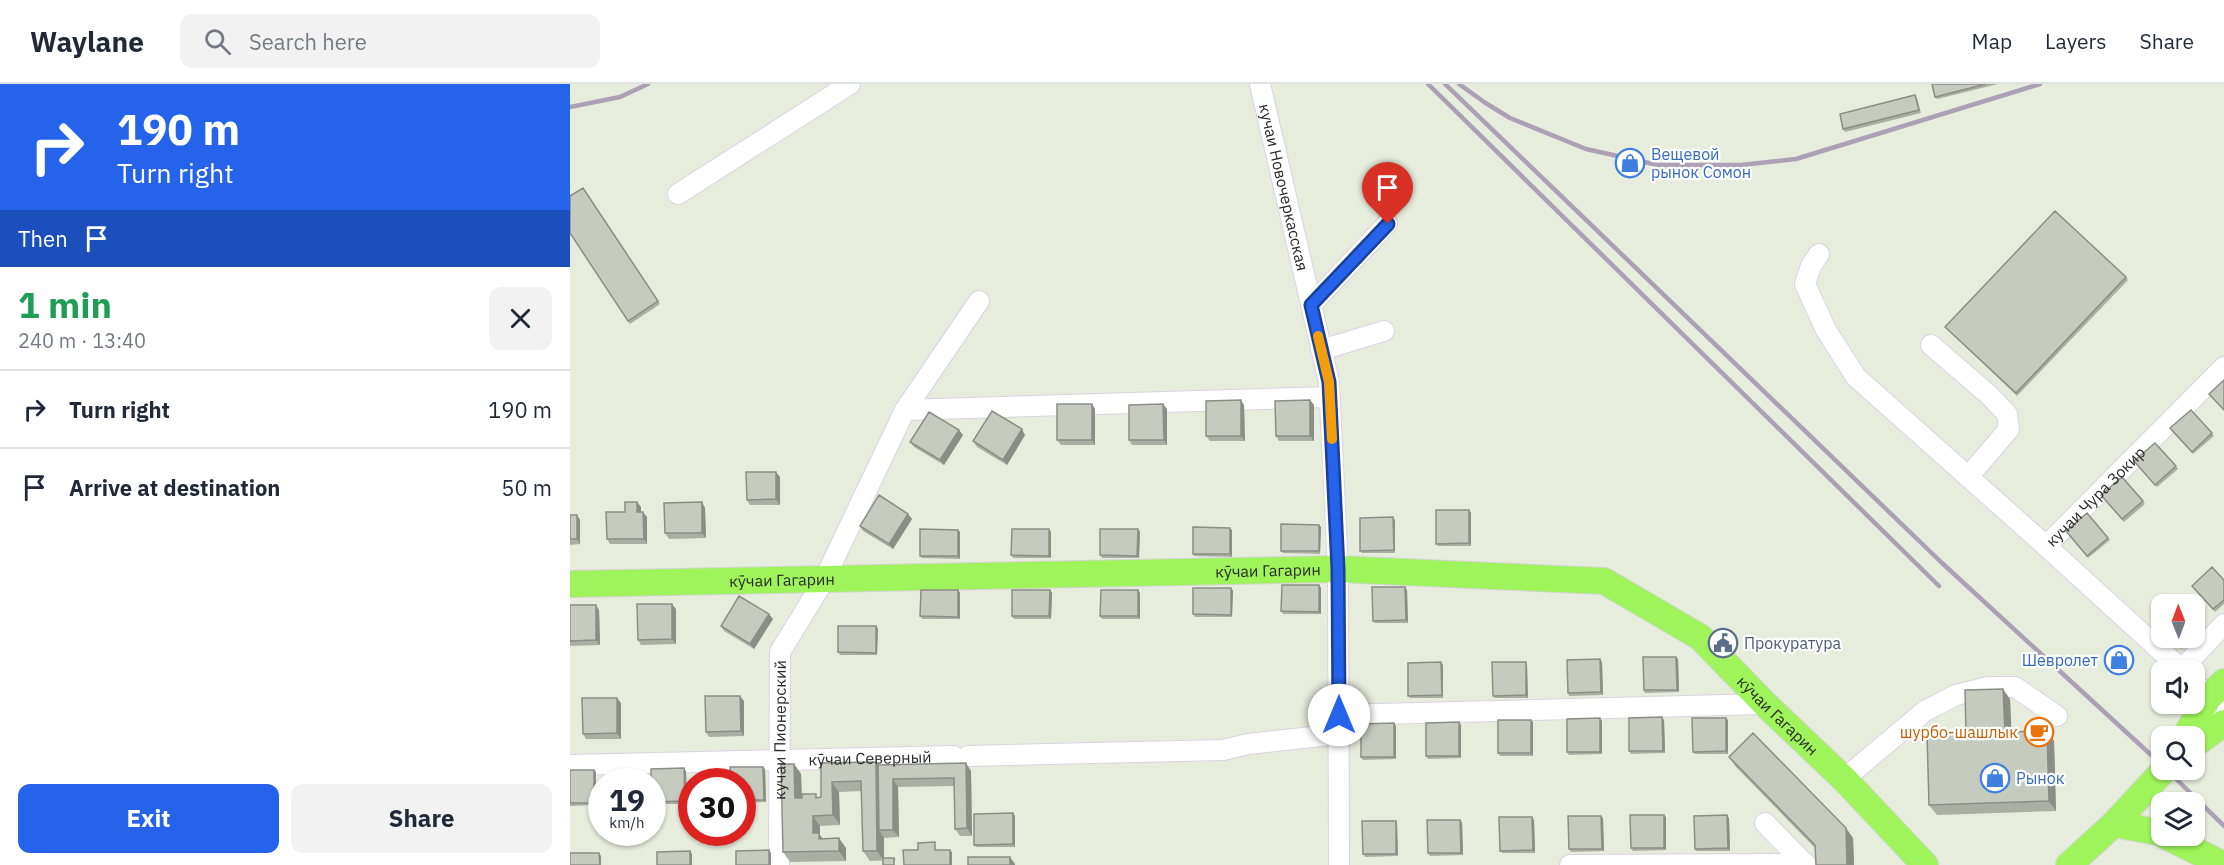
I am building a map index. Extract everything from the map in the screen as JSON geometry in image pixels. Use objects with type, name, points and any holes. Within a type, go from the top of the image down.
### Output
[{"type":"main road","name":"кӯчаи Гагарин","points":[[570,584],[1338,569],[1604,581],[1700,636],[1765,704],[1844,779],[1925,865]]},
{"type":"main road","points":[[2205,737],[2224,723]]},
{"type":"main road","points":[[2069,865],[2114,824],[2155,780]]},
{"type":"main road","points":[[2114,824],[2151,831]]},
{"type":"main road","points":[[2186,846],[2224,865]]},
{"type":"street","points":[[678,194],[850,84]]},
{"type":"street","name":"кучаи Новочеркасская","points":[[1260,84],[1329,382],[1338,569],[1339,865]]},
{"type":"street","points":[[1311,305],[1388,224]]},
{"type":"street","points":[[1819,254],[1811,266],[1805,285],[1826,330],[1856,377],[2046,546]]},
{"type":"street","name":"кучаи Пионерский","points":[[779,865],[780,652],[825,580],[905,410],[979,301]]},
{"type":"street","points":[[1321,350],[1384,331]]},
{"type":"street","points":[[1931,345],[1990,396],[2007,414],[2009,429],[1968,477]]},
{"type":"street","name":"кучаи Чура Зокир","points":[[2174,660],[2046,546],[2224,367]]},
{"type":"street","points":[[905,410],[1330,397]]},
{"type":"street","points":[[2205,677],[2224,624]]},
{"type":"street","points":[[1844,779],[1925,711],[1956,695],[1988,687],[2015,687],[2057,716]]},
{"type":"street","name":"кӯчаи Северный","points":[[570,765],[1223,750],[1339,725],[1765,704]]},
{"type":"street","points":[[1765,823],[1806,865]]},
{"type":"street","points":[[1570,865],[1806,865]]},
{"type":"building","points":[[1932,84],[1986,84],[1935,97]]},
{"type":"building","points":[[1915,95],[1919,110],[1843,129],[1840,114]]},
{"type":"building","points":[[583,188],[658,301],[628,321],[570,233],[570,196]]},
{"type":"building","points":[[2055,211],[2126,277],[2016,393],[1945,327]]},
{"type":"building","points":[[2224,380],[2224,410],[2209,394]]},
{"type":"building","points":[[1241,400],[1241,436],[1206,436],[1206,401]]},
{"type":"building","points":[[1310,400],[1310,436],[1276,436],[1275,401]]},
{"type":"building","points":[[1057,404],[1092,404],[1092,440],[1057,440]]},
{"type":"building","points":[[1163,404],[1164,440],[1129,440],[1129,405]]},
{"type":"building","points":[[2191,410],[2212,433],[2192,452],[2170,428]]},
{"type":"building","points":[[992,411],[1022,429],[1003,460],[973,441]]},
{"type":"building","points":[[929,412],[959,430],[940,460],[910,442]]},
{"type":"building","points":[[2155,443],[2176,466],[2155,485],[2134,461]]},
{"type":"building","points":[[746,472],[776,472],[776,499],[747,500]]},
{"type":"building","points":[[2122,477],[2143,501],[2122,519],[2101,495]]},
{"type":"building","points":[[879,495],[908,514],[889,544],[860,526]]},
{"type":"building","points":[[625,502],[637,502],[637,512],[643,512],[644,539],[607,539],[606,512],[625,512]]},
{"type":"building","points":[[702,502],[702,533],[665,533],[664,503]]},
{"type":"building","points":[[1436,510],[1469,510],[1469,543],[1436,544]]},
{"type":"building","points":[[2087,513],[2108,538],[2087,556],[2066,531]]},
{"type":"building","points":[[570,515],[577,515],[577,539],[570,539]]},
{"type":"building","points":[[1393,517],[1394,550],[1360,551],[1360,518]]},
{"type":"building","points":[[1281,524],[1319,525],[1319,551],[1281,551]]},
{"type":"building","points":[[1193,527],[1230,528],[1230,554],[1193,554]]},
{"type":"building","points":[[920,529],[958,530],[958,556],[920,556]]},
{"type":"building","points":[[1012,529],[1049,529],[1049,556],[1011,555]]},
{"type":"building","points":[[1100,529],[1138,529],[1137,556],[1100,555]]},
{"type":"building","points":[[2212,567],[2224,580],[2224,600],[2213,609],[2205,600],[2205,594],[2199,594],[2192,586]]},
{"type":"building","points":[[1282,585],[1319,585],[1319,612],[1281,611]]},
{"type":"building","points":[[1372,587],[1405,587],[1406,620],[1373,621]]},
{"type":"building","points":[[1193,588],[1231,588],[1231,615],[1193,614]]},
{"type":"building","points":[[921,590],[958,590],[958,617],[920,616]]},
{"type":"building","points":[[1012,590],[1050,590],[1049,616],[1012,616]]},
{"type":"building","points":[[1101,590],[1138,590],[1138,616],[1100,616]]},
{"type":"building","points":[[739,596],[769,614],[750,644],[721,626]]},
{"type":"building","points":[[637,604],[672,604],[672,639],[638,640]]},
{"type":"building","points":[[570,605],[596,605],[596,640],[570,641]]},
{"type":"building","points":[[838,626],[876,626],[876,653],[838,652]]},
{"type":"building","points":[[1643,657],[1676,657],[1677,690],[1644,690]]},
{"type":"building","points":[[1600,659],[1601,692],[1568,693],[1567,660]]},
{"type":"building","points":[[1441,662],[1442,695],[1408,696],[1408,663]]},
{"type":"building","points":[[1492,662],[1526,662],[1526,695],[1493,696]]},
{"type":"building","name":"Рынок","points":[[2003,689],[2005,732],[2047,731],[2049,801],[1929,805],[1927,734],[1966,733],[1965,690]]},
{"type":"building","points":[[705,696],[740,696],[741,731],[706,732]]},
{"type":"building","points":[[582,698],[617,698],[617,733],[583,734]]},
{"type":"building","points":[[1662,717],[1663,751],[1629,751],[1629,718]]},
{"type":"building","points":[[1600,718],[1600,752],[1567,752],[1567,719]]},
{"type":"building","points":[[1692,718],[1726,718],[1726,751],[1693,752]]},
{"type":"building","points":[[1498,720],[1531,720],[1531,753],[1498,753]]},
{"type":"building","points":[[1459,722],[1459,756],[1426,756],[1426,723]]},
{"type":"building","points":[[1394,723],[1394,757],[1361,757],[1361,724]]},
{"type":"building","points":[[1753,733],[1846,828],[1847,865],[1816,865],[1815,845],[1729,757]]},
{"type":"building","points":[[876,762],[877,851],[863,851],[861,781],[832,782],[833,815],[813,816],[813,833],[819,833],[819,839],[839,838],[839,851],[783,852],[781,764],[794,764],[795,798],[802,798],[802,794],[816,794],[816,798],[821,797],[821,763]]},
{"type":"building","points":[[966,763],[967,828],[955,829],[954,778],[893,779],[893,830],[879,830],[878,765]]},
{"type":"building","points":[[763,767],[764,800],[756,800],[756,768],[730,768]]},
{"type":"building","points":[[678,768],[678,801],[666,802],[666,769]]},
{"type":"building","points":[[570,770],[588,770],[588,803],[570,803]]},
{"type":"building","points":[[1013,813],[1013,844],[974,845],[974,814]]},
{"type":"building","points":[[1630,815],[1664,815],[1664,848],[1631,848]]},
{"type":"building","points":[[1727,815],[1728,848],[1695,849],[1694,816]]},
{"type":"building","points":[[1568,816],[1601,816],[1602,849],[1569,849]]},
{"type":"building","points":[[1499,817],[1532,817],[1533,850],[1500,851]]},
{"type":"building","points":[[1427,820],[1460,820],[1461,853],[1428,853]]},
{"type":"building","points":[[1362,821],[1396,821],[1396,854],[1363,854]]},
{"type":"building","points":[[935,842],[935,850],[950,850],[950,865],[904,865],[903,850],[918,850],[918,843]]},
{"type":"building","points":[[769,850],[769,865],[736,865],[736,851]]},
{"type":"building","points":[[690,851],[690,865],[657,865],[657,852]]},
{"type":"building","points":[[570,853],[599,853],[600,865],[570,865]]},
{"type":"building","points":[[968,857],[1010,857],[1010,865],[968,865]]},
{"type":"building","points":[[883,858],[894,858],[894,865],[883,865]]},
{"type":"railway","points":[[570,107],[620,97],[648,84]]},
{"type":"railway","points":[[1428,84],[1939,586]]},
{"type":"railway","points":[[1445,84],[1942,563],[2151,755]]},
{"type":"railway","points":[[1459,84],[1510,118],[1586,149],[1658,165],[1741,165],[1796,159],[2040,84]]},
{"type":"railway","points":[[2177,780],[2224,826]]},
{"type":"slow traffic","points":[[1318,336],[1329,382],[1332,439]]},
{"type":"place","name":"Вещевой рынок Сомон","points":[[1630,163]]},
{"type":"place","name":"Прокуратура","points":[[1723,643]]},
{"type":"place","name":"Шевролет","points":[[2119,660]]},
{"type":"place","name":"шурбо-шашлык","points":[[2039,732]]},
{"type":"place","name":"Рынок","points":[[1995,778]]},
{"type":"route","points":[[1339,715],[1338,569],[1329,382],[1311,305],[1388,224]]}]
